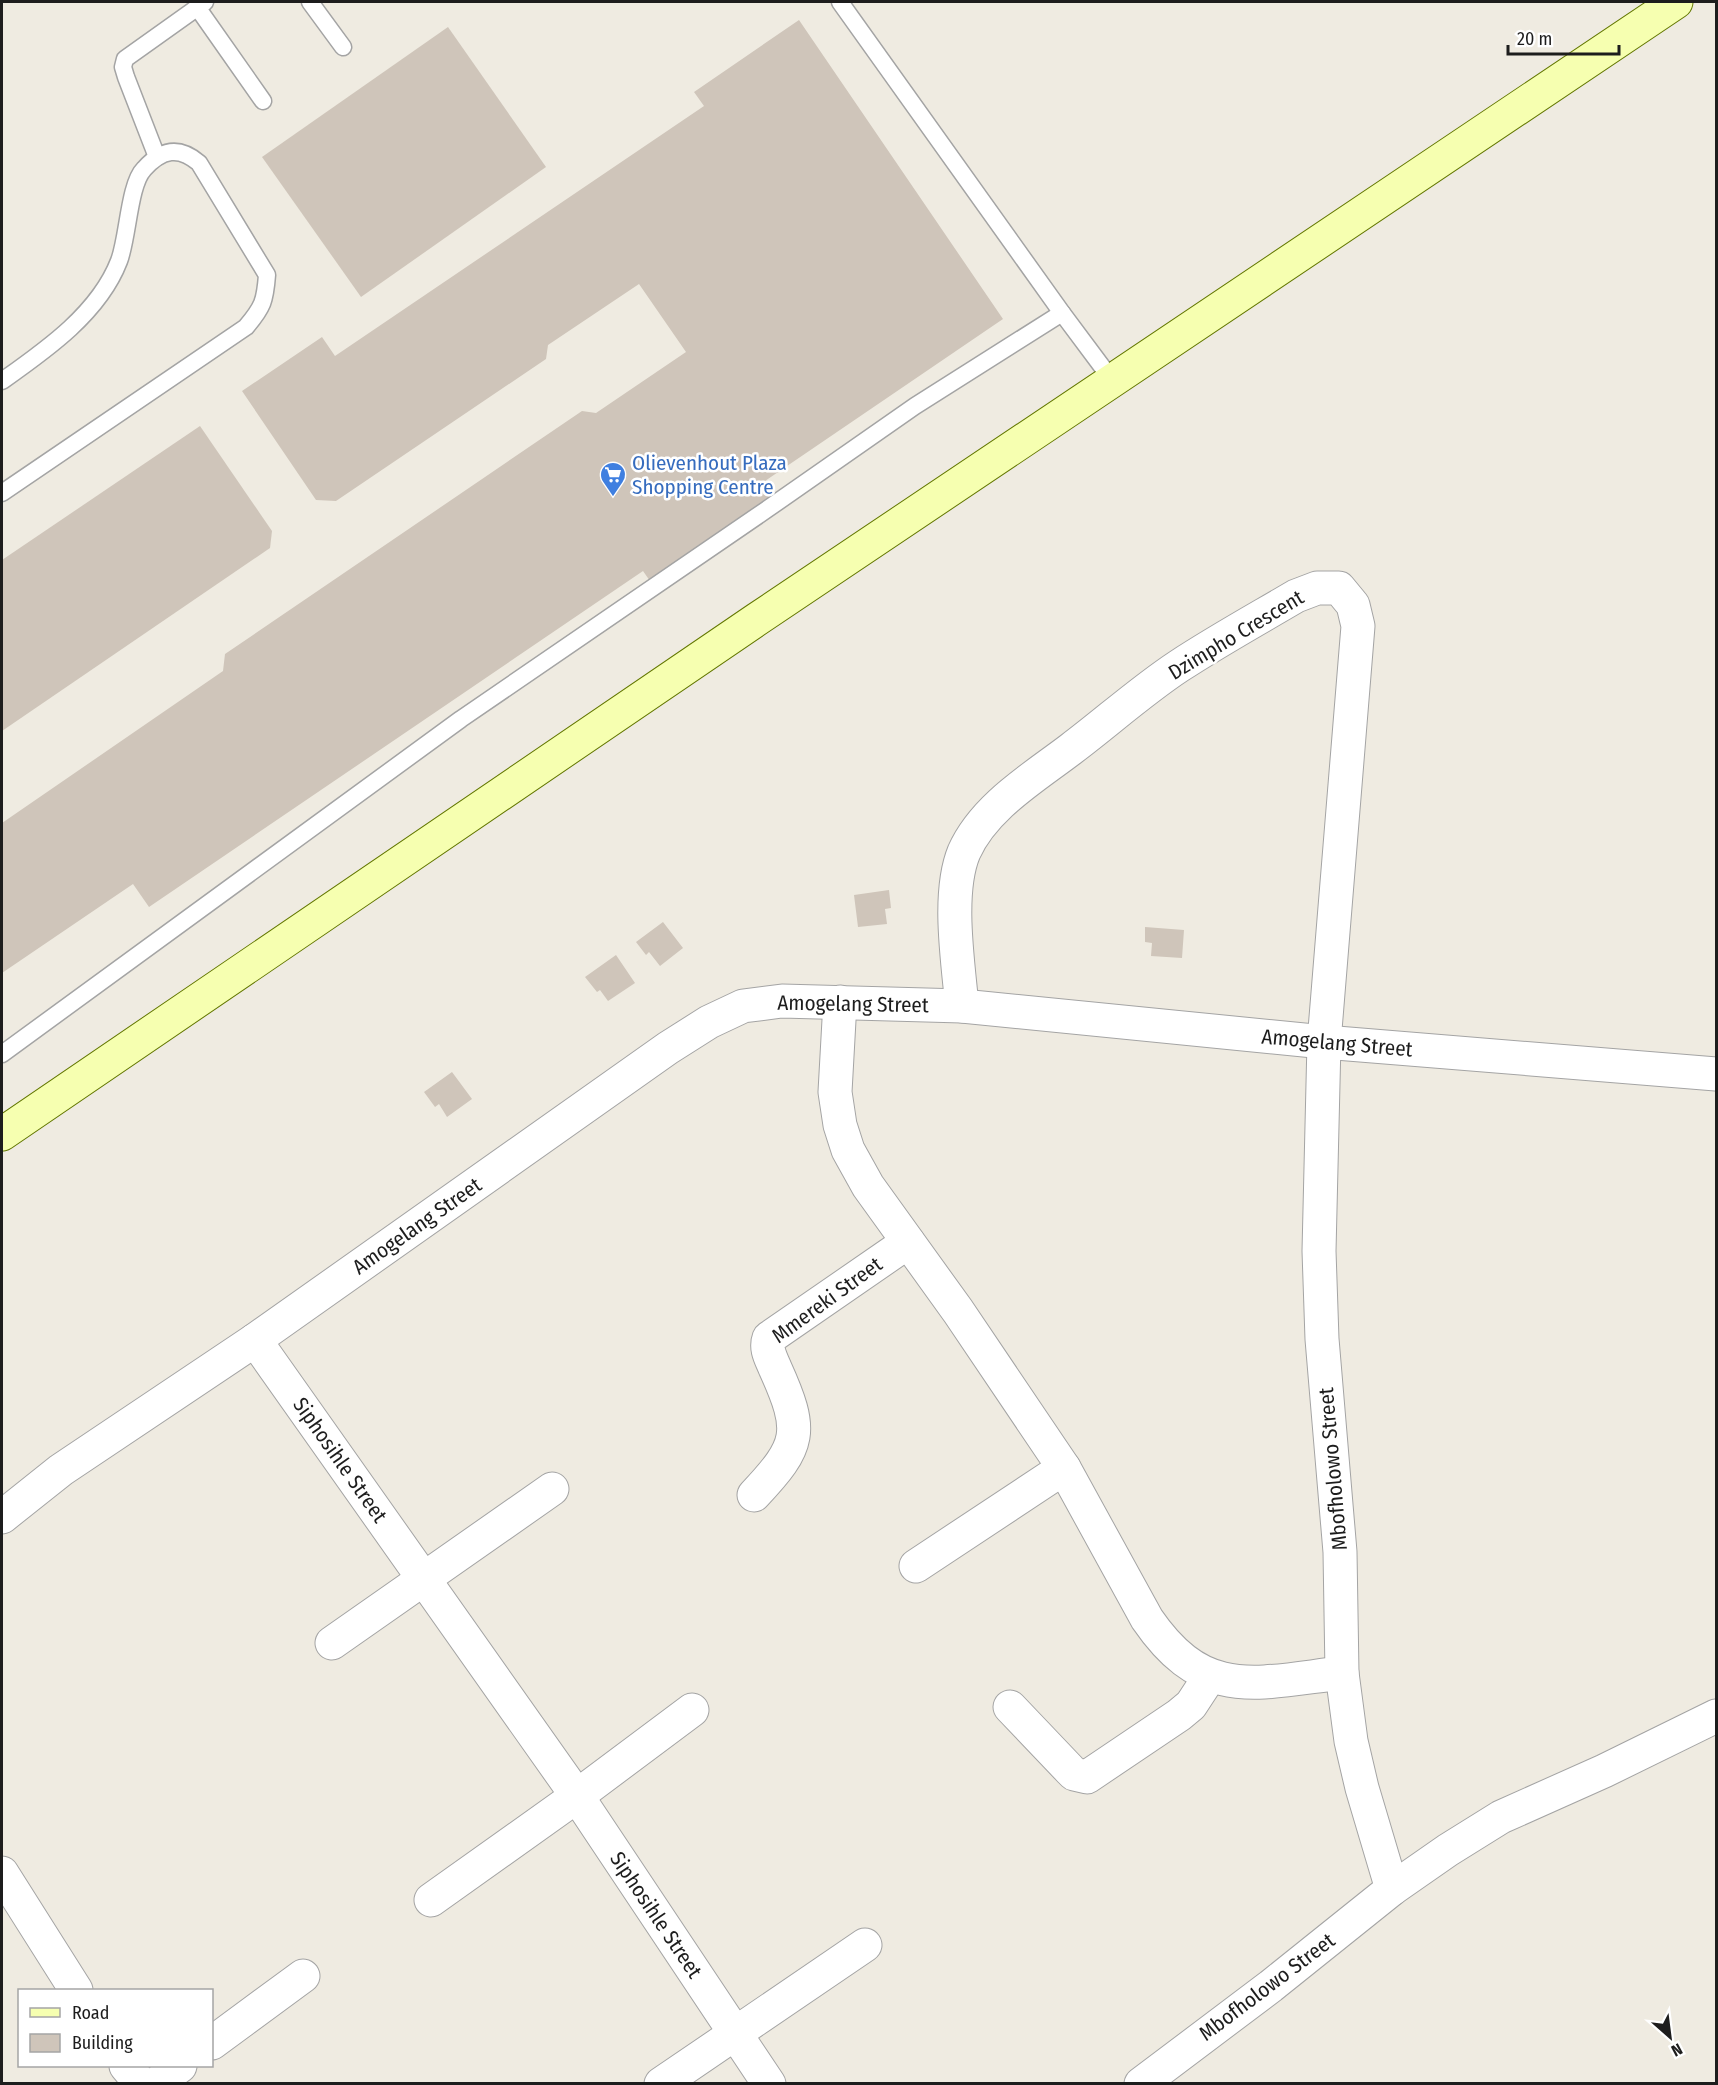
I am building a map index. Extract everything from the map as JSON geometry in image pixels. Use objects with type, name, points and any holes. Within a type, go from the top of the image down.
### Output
[{"type":"street","points":[[2,1134],[438,834],[1677,2]]},
{"type":"street","name":"Dzimpho Crescent","points":[[962,1006],[955,914],[957,879],[964,853],[979,829],[1001,804],[1177,667],[1296,596],[1317,588],[1330,587],[1340,588],[1353,605],[1358,626],[1324,1042]]},
{"type":"street","name":"Amogelang Street","points":[[2,1517],[61,1470],[255,1340],[668,1048],[709,1022],[743,1006],[782,1001],[962,1006],[1324,1042],[1716,1074]]},
{"type":"street","points":[[840,1002],[836,1092],[840,1125],[848,1150],[868,1186],[958,1311],[1064,1468],[1147,1619],[1161,1639],[1175,1655],[1210,1676],[1231,1681],[1252,1683],[1342,1673]]},
{"type":"street","name":"Mbofholowo Street","points":[[1324,1042],[1320,1295],[1340,1552],[1342,1673],[1351,1741],[1362,1788],[1392,1889]]},
{"type":"street","name":"Mmereki Street","points":[[754,1495],[788,1454],[793,1436],[794,1424],[790,1401],[766,1348],[768,1338],[908,1242]]},
{"type":"street","name":"Siphosihle Street","points":[[255,1340],[577,1796],[769,2084]]},
{"type":"street","points":[[916,1566],[1064,1468]]},
{"type":"street","points":[[332,1643],[552,1488]]},
{"type":"street","points":[[1010,1707],[1074,1774],[1087,1777],[1095,1774],[1191,1705],[1210,1676]]},
{"type":"street","points":[[431,1900],[577,1796],[692,1710]]},
{"type":"street","name":"Mbofholowo Street","points":[[1141,2084],[1278,1980],[1392,1889],[1500,1817],[1604,1771],[1716,1716]]},
{"type":"street","points":[[2,1874],[75,1989]]},
{"type":"street","points":[[661,2084],[865,1945]]},
{"type":"street","points":[[213,2042],[303,1976]]},
{"type":"street","points":[[127,2067],[141,2084]]},
{"type":"street","points":[[156,2084],[179,2067]]},
{"type":"lane","points":[[310,2],[343,47]]},
{"type":"lane","points":[[840,2],[1112,380]]},
{"type":"lane","points":[[157,157],[126,77],[123,67],[125,59],[201,4],[263,101]]},
{"type":"lane","points":[[2,381],[82,316],[106,287],[120,260],[135,186],[142,170],[157,157],[171,152],[188,154],[199,163],[267,275],[266,294],[260,310],[246,327],[2,493]]},
{"type":"lane","points":[[2,1053],[461,718],[915,406],[1062,313]]},
{"type":"building","name":"Olievenhout Plaza Shopping Centre","points":[[799,20],[1003,319],[765,481],[775,495],[650,581],[643,571],[149,907],[133,884],[2,973],[2,823],[223,671],[225,654],[582,411],[596,413],[686,352],[639,284],[548,345],[546,359],[336,501],[316,500],[242,391],[322,337],[335,356],[704,106],[694,92]]},
{"type":"building","points":[[448,27],[546,167],[361,297],[262,157]]},
{"type":"building","points":[[200,426],[272,531],[270,548],[2,731],[2,560]]},
{"type":"building","points":[[889,890],[891,908],[885,909],[887,924],[858,927],[854,895]]},
{"type":"building","points":[[663,922],[683,948],[660,966],[649,952],[646,955],[636,942]]},
{"type":"building","points":[[1145,927],[1184,930],[1182,958],[1151,956],[1152,943],[1145,942]]},
{"type":"building","points":[[616,955],[635,983],[608,1001],[600,990],[597,992],[585,977]]},
{"type":"building","points":[[452,1072],[472,1099],[447,1117],[439,1104],[435,1107],[424,1092]]},
{"type":"place","name":"Olievenhout Plaza Shopping Centre","points":[[613,498]]}]
